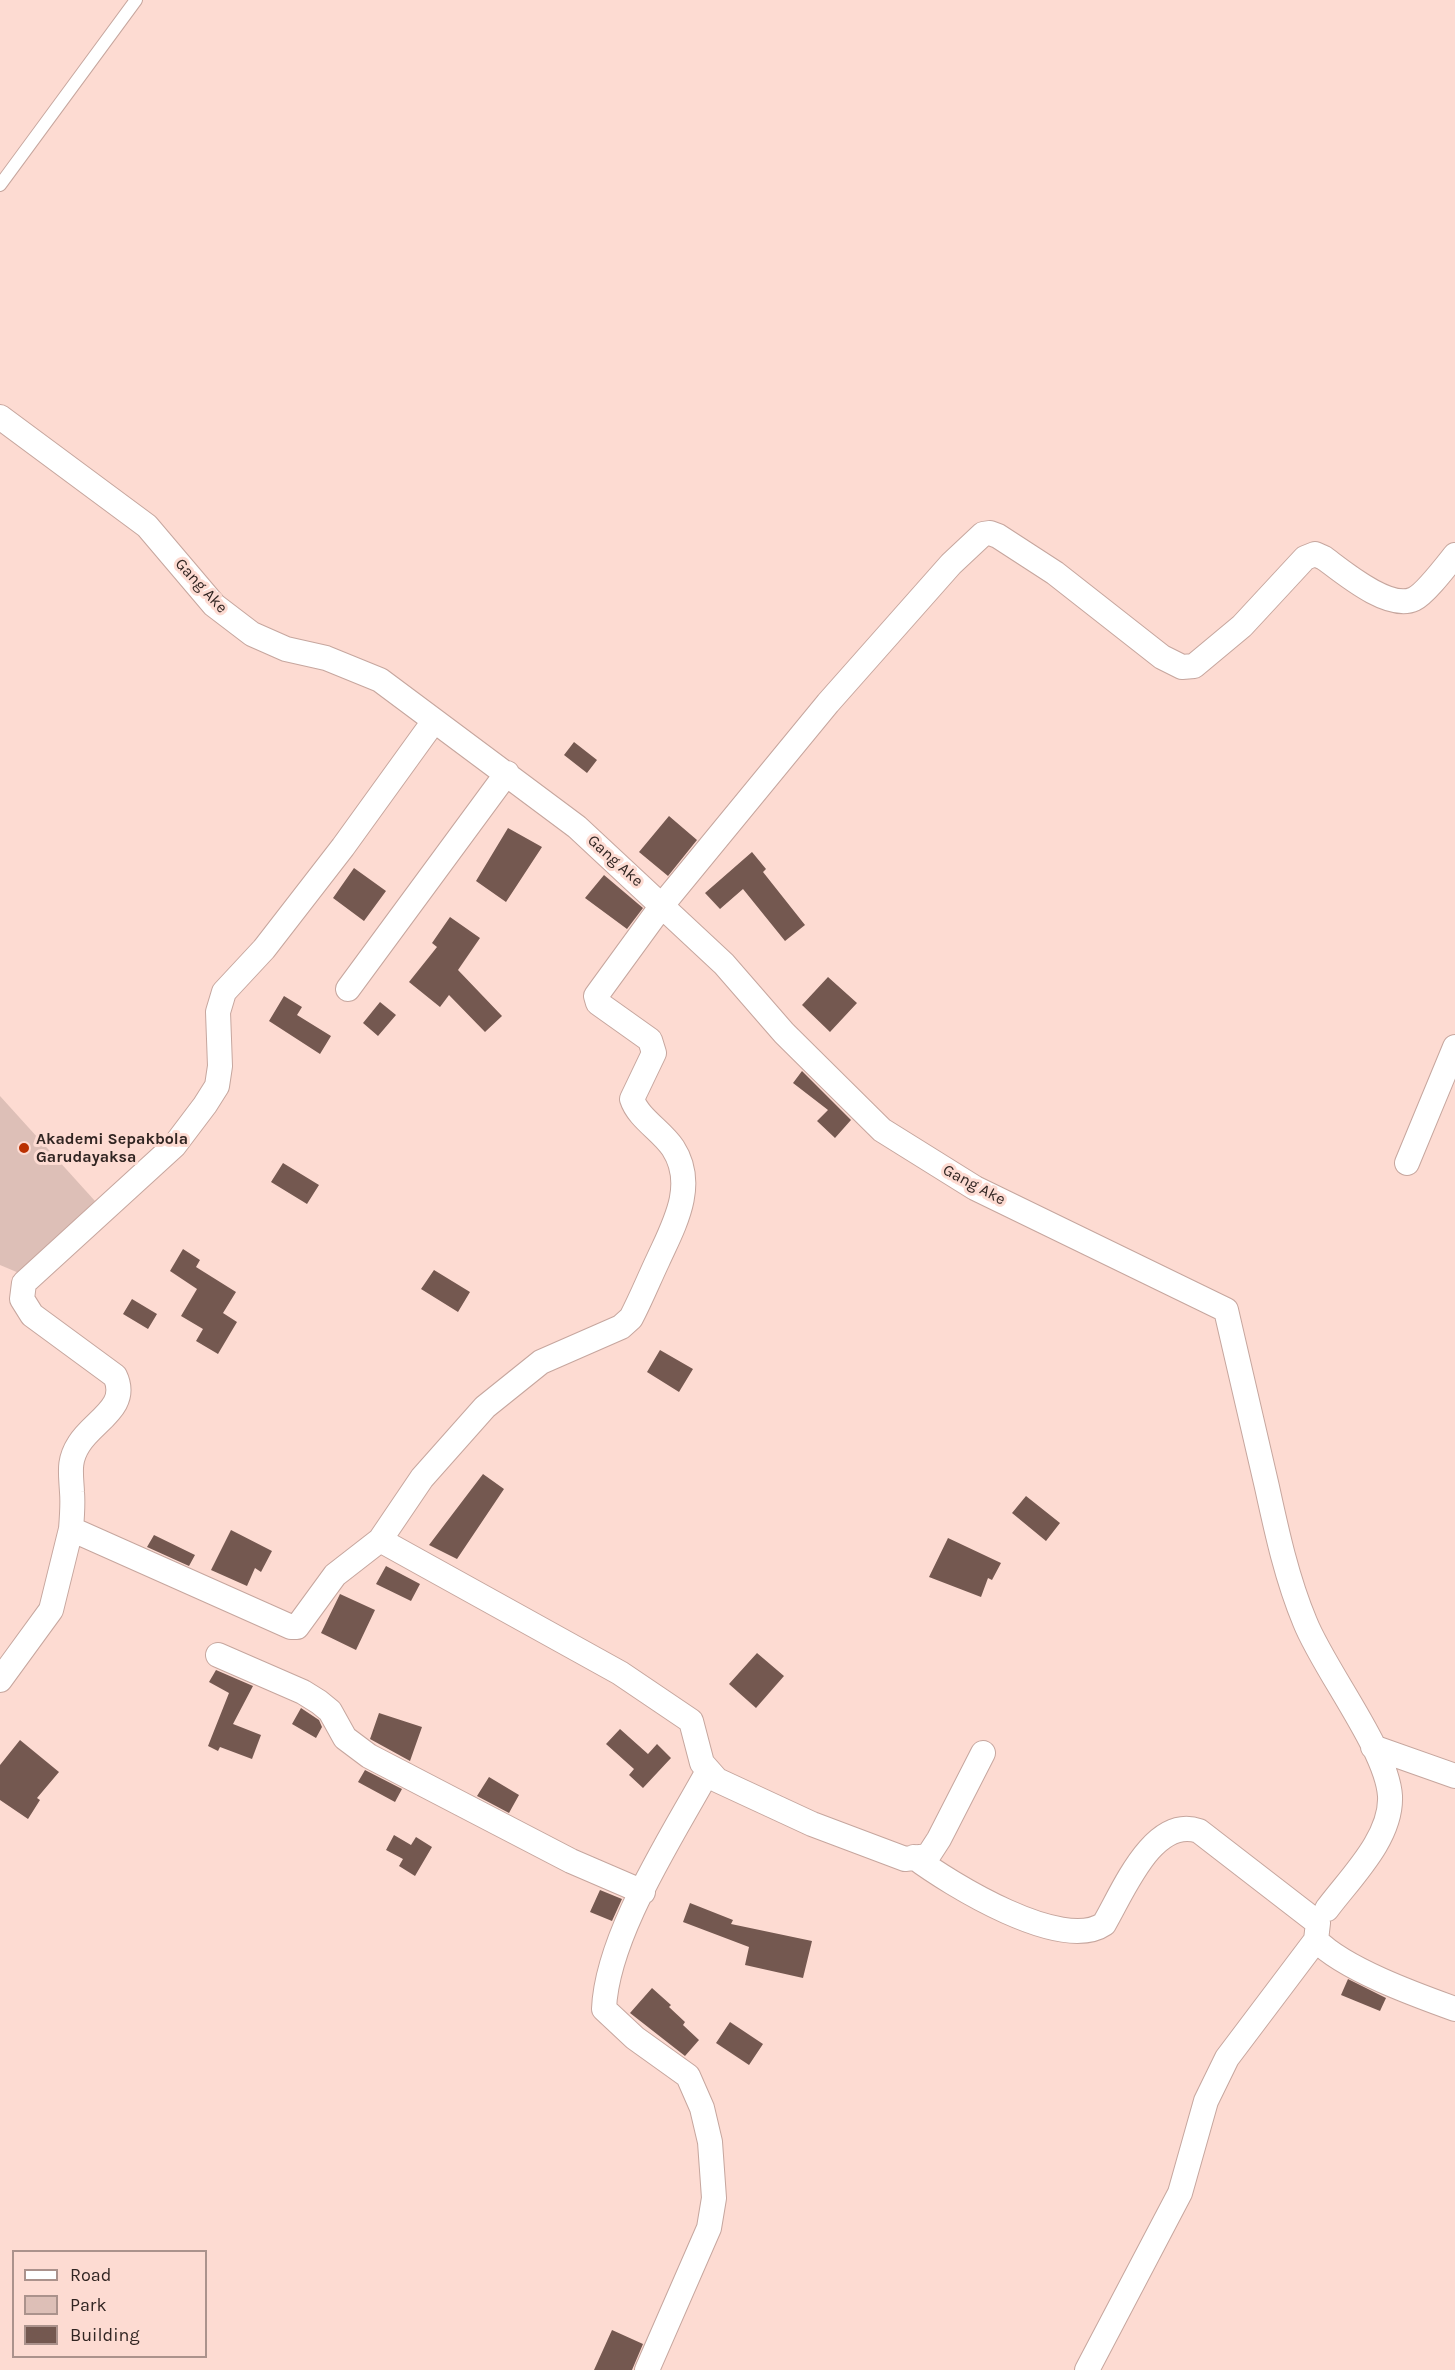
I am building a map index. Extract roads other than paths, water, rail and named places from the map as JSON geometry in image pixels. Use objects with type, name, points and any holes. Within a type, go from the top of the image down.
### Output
[{"type":"street","name":"Gang Ake","points":[[0,417],[147,526],[214,605],[252,634],[286,649],[326,658],[380,680],[577,827],[663,904],[724,964],[791,1041],[882,1130],[975,1188],[1226,1310],[1288,1578],[1305,1624],[1373,1747]]},
{"type":"street","points":[[71,1529],[291,1627],[303,1622],[334,1575],[380,1540],[422,1478],[485,1407],[541,1362],[621,1328],[630,1318],[680,1214],[683,1170],[674,1149],[659,1129],[634,1106],[632,1099],[654,1053],[653,1045],[650,1040],[598,1003],[596,996],[663,904],[828,703],[951,564],[983,534],[990,533],[998,536],[1055,573],[1162,657],[1182,667],[1194,666],[1242,626],[1305,558],[1315,554],[1374,593],[1403,601],[1415,599],[1455,555]]},
{"type":"street","points":[[0,1680],[51,1610],[71,1529],[72,1492],[69,1464],[80,1441],[117,1401],[119,1386],[115,1376],[32,1315],[22,1299],[24,1283],[174,1146],[206,1105],[217,1086],[220,1066],[218,1012],[224,992],[279,930],[434,721]]},
{"type":"street","points":[[348,989],[507,773]]},
{"type":"street","points":[[1407,1163],[1455,1047]]},
{"type":"street","points":[[380,1540],[620,1673],[691,1720],[702,1763],[717,1780],[812,1824],[905,1858],[928,1856],[983,1753]]},
{"type":"street","points":[[218,1655],[303,1692],[319,1702],[330,1711],[345,1738],[369,1756],[571,1861],[643,1892]]},
{"type":"street","points":[[1373,1747],[1455,1776]]},
{"type":"street","points":[[1327,1909],[1375,1844],[1386,1823],[1390,1796],[1387,1777],[1373,1747]]},
{"type":"street","points":[[647,2370],[709,2228],[714,2198],[710,2142],[702,2108],[688,2076],[634,2038],[604,2009],[604,1991],[617,1950],[643,1892],[708,1771]]},
{"type":"street","points":[[914,1857],[945,1880],[981,1900],[1059,1930],[1082,1933],[1094,1931],[1104,1924],[1155,1842],[1168,1833],[1191,1827],[1209,1838],[1318,1923],[1316,1940],[1227,2058],[1206,2101],[1180,2193],[1087,2370]]},
{"type":"street","points":[[1316,1940],[1326,1950],[1375,1976],[1455,2009]]},
{"type":"lane","points":[[0,185],[136,0]]},
{"type":"place","name":"Akademi Sepakbola Garudayaksa","points":[[24,1148]]}]
